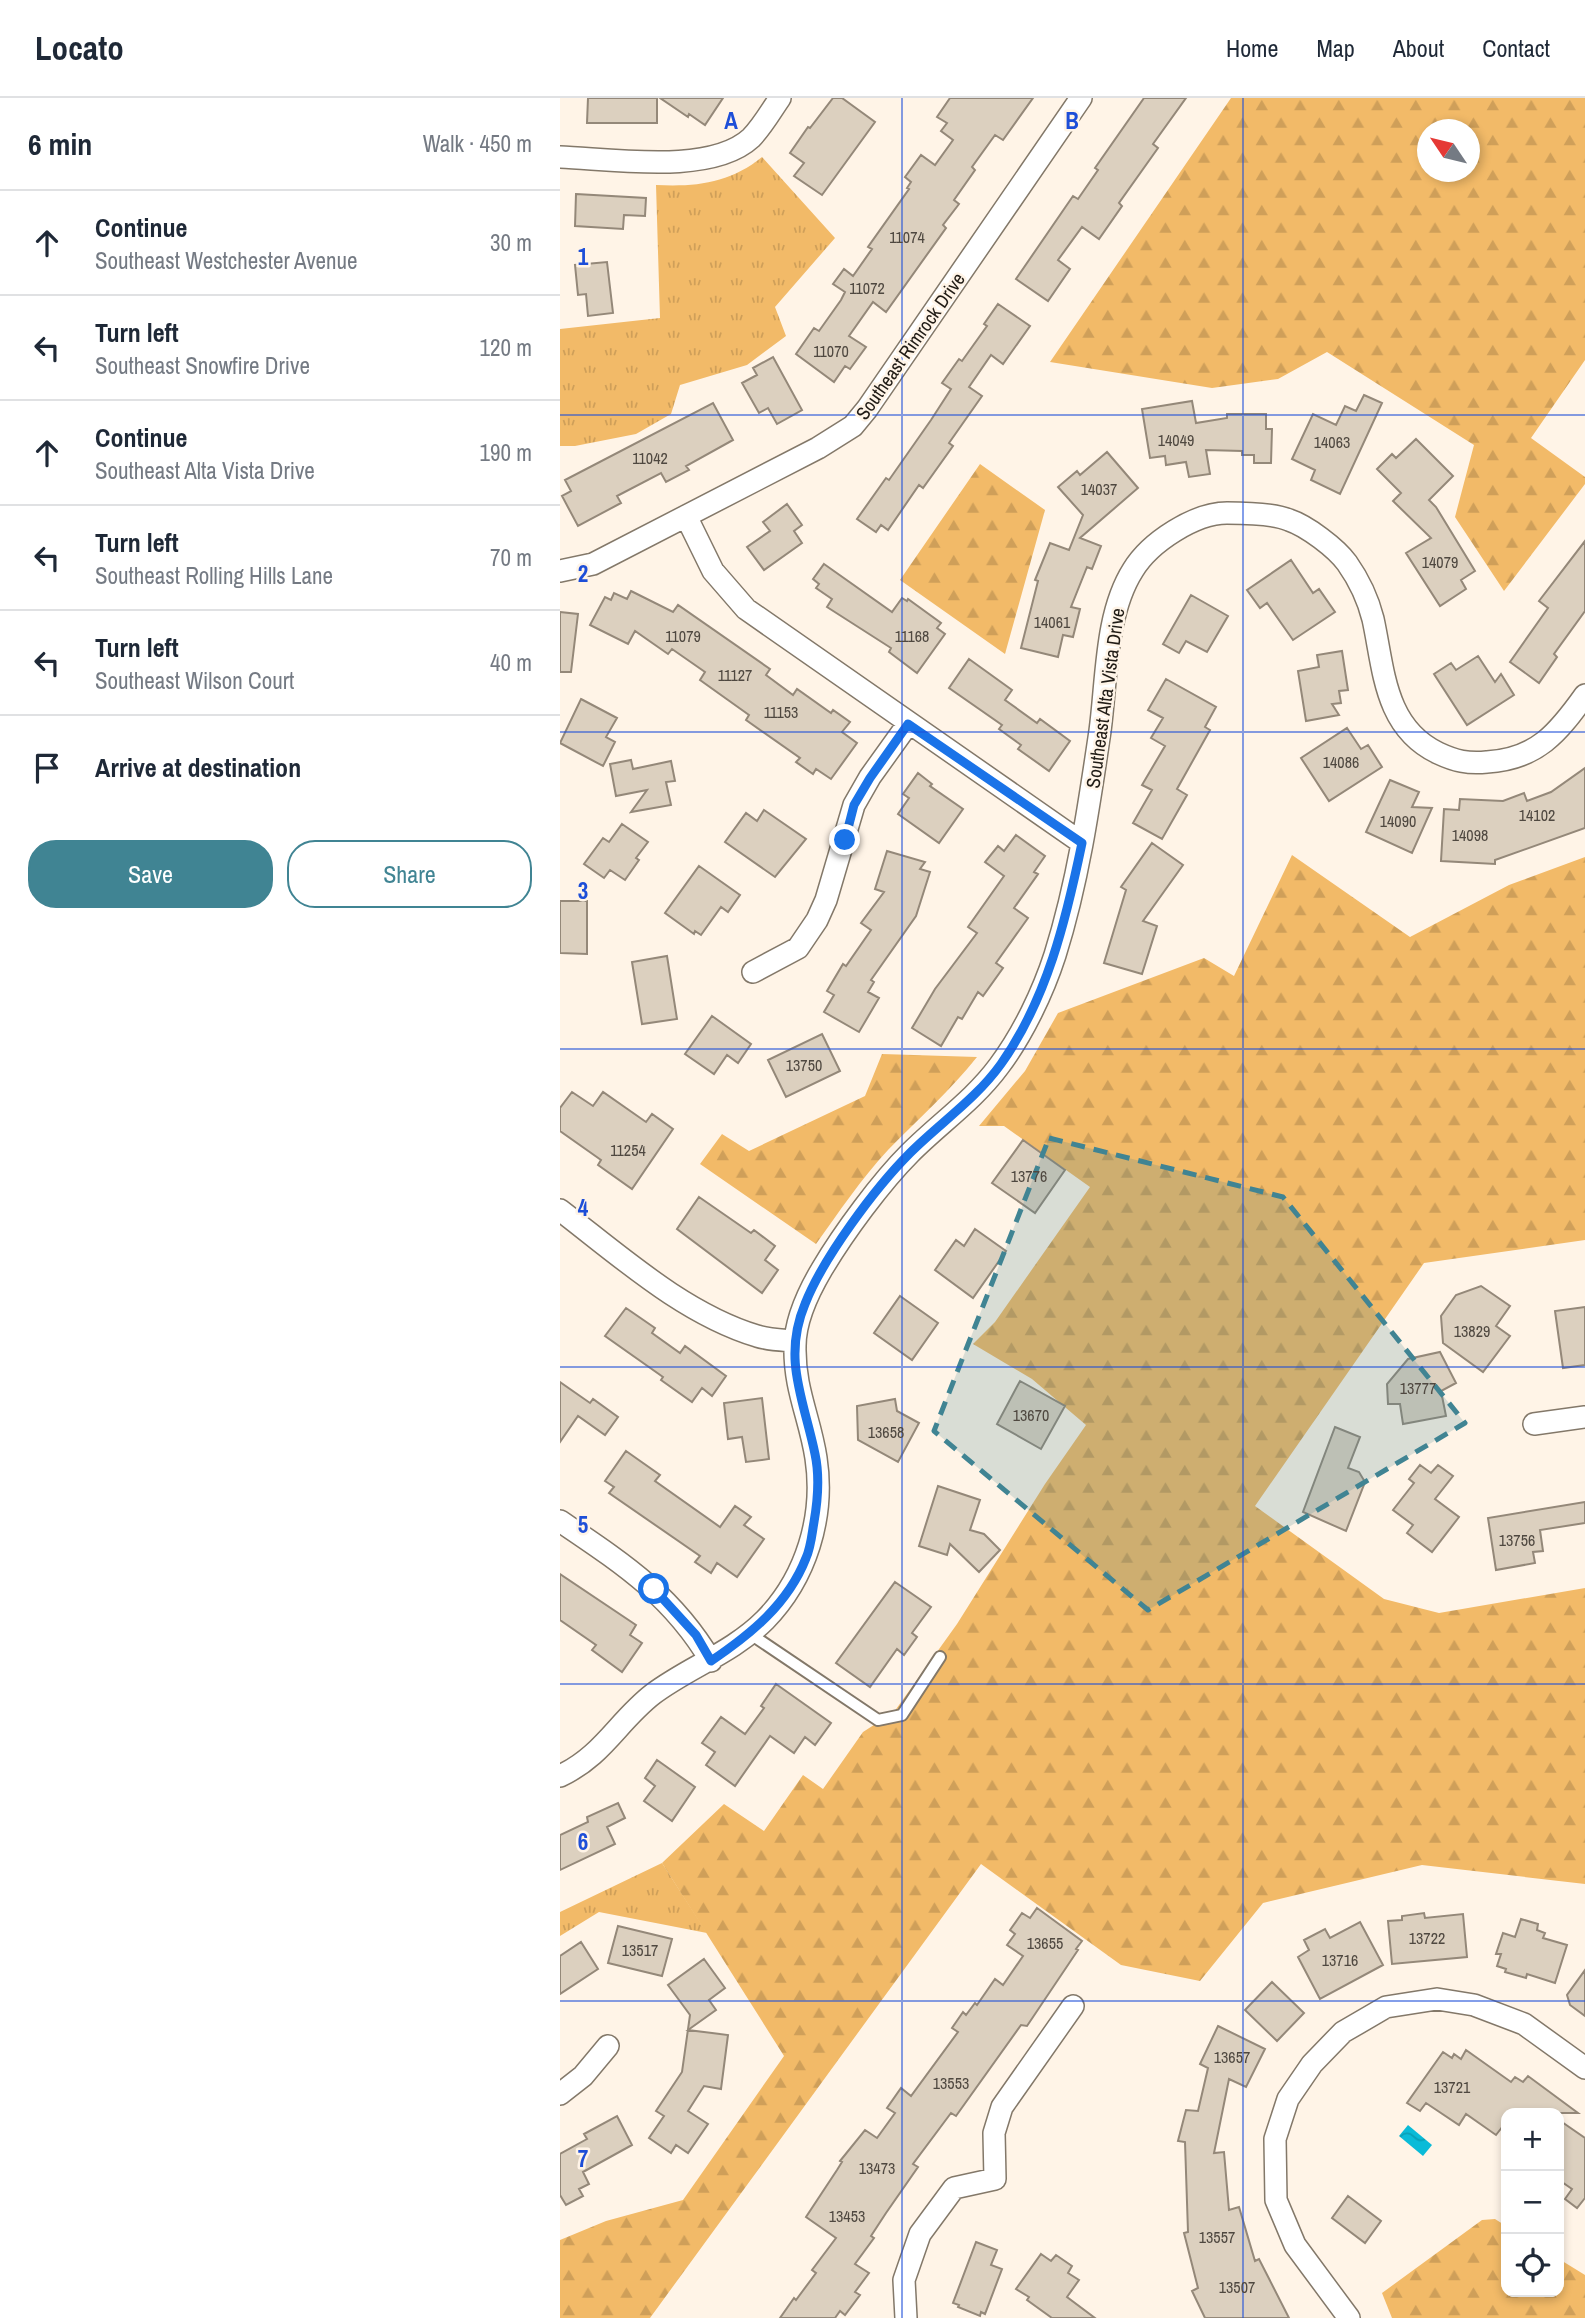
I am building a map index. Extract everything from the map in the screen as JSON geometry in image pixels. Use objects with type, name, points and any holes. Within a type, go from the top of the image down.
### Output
[{"type":"street","points":[[560,157],[684,162],[709,159],[733,150],[751,138],[780,98]]},
{"type":"street","name":"Southeast Rimrock Drive","points":[[560,571],[593,564],[818,448],[853,426],[1081,98]]},
{"type":"street","name":"Southeast Alta Vista Drive","points":[[560,1776],[587,1761],[649,1697],[711,1661],[764,1620],[790,1589],[807,1556],[819,1495],[816,1456],[797,1387],[794,1341],[804,1305],[823,1267],[874,1195],[910,1154],[963,1107],[1000,1065],[1030,1014],[1054,959],[1071,897],[1091,792],[1114,609],[1132,570],[1146,552],[1188,522],[1209,514],[1232,513],[1289,519],[1332,546],[1347,562],[1363,589],[1372,617],[1380,669],[1395,710],[1406,729],[1426,747],[1456,761],[1508,761],[1532,751],[1549,740],[1567,721],[1585,695]]},
{"type":"street","points":[[686,516],[713,570],[746,609],[1082,843]]},
{"type":"street","points":[[753,972],[798,948],[817,919],[826,901],[854,805],[908,724]]},
{"type":"street","points":[[560,1210],[631,1265],[708,1318],[759,1337],[794,1341]]},
{"type":"street","points":[[1534,1424],[1585,1417]]},
{"type":"street","points":[[560,1521],[625,1565],[654,1589],[696,1635],[711,1661]]},
{"type":"street","points":[[1349,2318],[1295,2245],[1276,2200],[1275,2139],[1288,2099],[1312,2064],[1343,2032],[1386,2007],[1437,1999],[1474,2005],[1524,2024],[1585,2068]]},
{"type":"street","points":[[906,2318],[904,2280],[919,2234],[954,2188],[995,2179],[994,2133],[1002,2107],[1073,2006]]},
{"type":"street","points":[[560,2094],[583,2076],[608,2046]]},
{"type":"lane","points":[[749,1633],[878,1720],[902,1715],[940,1657]]},
{"type":"highlighted area","points":[[1049,1138],[1283,1197],[1465,1423],[1148,1610],[934,1431]]},
{"type":"green space","points":[[1231,98],[1585,98],[1585,360],[1531,438],[1585,477],[1585,484],[1504,591],[1455,517],[1474,445],[1327,352],[1278,379],[1212,388],[1050,362]]},
{"type":"green space","points":[[762,157],[835,238],[775,307],[786,336],[747,365],[680,385],[671,414],[636,434],[575,446],[560,446],[560,329],[660,318],[656,185],[712,182],[738,173]]},
{"type":"green space","points":[[980,464],[1045,510],[1005,654],[900,580]]},
{"type":"green space","points":[[1292,855],[1410,937],[1509,885],[1585,857],[1585,1240],[1424,1263],[1255,1506],[1384,1599],[1439,1613],[1585,1588],[1585,1884],[1422,1865],[1263,1903],[1200,1981],[1121,1965],[981,1864],[650,2318],[560,2318],[560,2240],[606,2221],[683,2200],[784,2056],[662,1863],[724,1804],[764,1831],[803,1775],[823,1789],[863,1732],[894,1712],[957,1624],[1045,1484],[1086,1425],[1032,1379],[973,1344],[995,1322],[1090,1187],[1004,1126],[979,1126],[1025,1071],[1058,1013],[1204,958],[1234,976]]},
{"type":"green space","points":[[882,1054],[977,1057],[878,1161],[816,1244],[700,1164],[722,1134],[749,1151],[865,1096]]},
{"type":"green space","points":[[662,1863],[707,1933],[599,1912],[560,1936],[560,1912]]},
{"type":"green space","points":[[1495,2219],[1501,2223],[1501,2297],[1564,2297],[1564,2262],[1585,2275],[1585,2318],[1392,2318],[1382,2293],[1482,2220]]},
{"type":"water","points":[[1408,2125],[1432,2145],[1423,2156],[1399,2136]]},
{"type":"building","points":[[588,98],[657,98],[657,123],[587,123]]},
{"type":"building","points":[[660,98],[723,98],[705,125]]},
{"type":"building","points":[[833,98],[842,98],[875,122],[822,195],[794,176],[804,163],[790,153]]},
{"type":"building","points":[[950,98],[1033,98],[1003,140],[995,135],[972,167],[975,170],[954,200],[959,204],[943,225],[946,228],[886,312],[873,302],[849,336],[866,347],[850,369],[845,366],[834,382],[796,354],[814,328],[819,331],[841,300],[845,292],[833,284],[844,269],[853,276],[872,249],[868,247],[909,189],[907,188],[911,182],[905,177],[921,155],[935,165],[953,140],[941,131],[947,123],[937,117]]},
{"type":"building","points":[[1144,98],[1186,98],[1153,144],[1158,148],[1119,203],[1122,206],[1099,239],[1082,227],[1058,260],[1070,269],[1048,301],[1016,279],[1073,196],[1078,199],[1098,170],[1095,168]]},
{"type":"building","points":[[576,194],[646,198],[645,216],[624,215],[623,229],[575,226]]},
{"type":"building","points":[[607,262],[613,313],[588,316],[586,294],[578,295],[575,265]]},
{"type":"building","points":[[998,304],[1030,326],[1003,364],[991,355],[969,387],[982,396],[949,443],[953,446],[923,488],[919,485],[888,530],[881,525],[876,532],[857,519],[886,478],[889,480],[931,420],[951,389],[942,383],[987,326],[984,324]]},
{"type":"building","points":[[773,357],[802,410],[777,424],[768,408],[759,413],[742,383],[757,375],[753,368]]},
{"type":"building","points":[[1364,395],[1382,403],[1340,494],[1311,480],[1315,470],[1292,459],[1313,414],[1336,425],[1345,406],[1356,411]]},
{"type":"building","points":[[1192,401],[1196,423],[1227,418],[1227,414],[1266,414],[1266,429],[1272,429],[1271,463],[1254,463],[1254,455],[1242,455],[1242,451],[1206,450],[1210,474],[1189,477],[1186,462],[1166,465],[1165,456],[1150,458],[1142,409]]},
{"type":"building","points":[[713,403],[733,440],[686,466],[689,470],[666,482],[661,473],[617,496],[621,503],[578,526],[562,496],[571,491],[565,480]]},
{"type":"building","points":[[1416,439],[1453,476],[1429,500],[1475,571],[1461,580],[1466,589],[1440,606],[1406,553],[1431,538],[1393,501],[1401,493],[1377,469],[1392,454],[1396,458]]},
{"type":"building","points":[[1107,452],[1138,488],[1080,538],[1101,546],[1092,569],[1087,567],[1071,607],[1080,609],[1073,637],[1063,635],[1058,657],[1021,648],[1038,581],[1035,580],[1050,543],[1069,550],[1083,515],[1058,487],[1077,471],[1080,475]]},
{"type":"building","points":[[787,504],[802,525],[794,531],[802,543],[764,570],[747,547],[770,531],[763,522]]},
{"type":"building","points":[[1585,541],[1585,611],[1554,654],[1557,657],[1539,683],[1510,662],[1548,608],[1539,601]]},
{"type":"building","points":[[1291,560],[1313,593],[1319,589],[1335,612],[1293,640],[1267,603],[1260,608],[1247,590]]},
{"type":"building","points":[[824,564],[892,612],[902,598],[907,601],[908,599],[941,623],[937,628],[945,634],[917,673],[889,652],[891,648],[827,607],[832,599],[816,588],[819,584],[813,579]]},
{"type":"building","points":[[631,591],[673,612],[678,605],[770,669],[766,675],[793,695],[797,689],[831,713],[833,710],[850,722],[842,732],[857,743],[831,779],[816,769],[813,774],[796,762],[800,758],[746,720],[749,715],[700,680],[705,672],[672,649],[668,654],[635,631],[628,644],[590,625],[605,597],[611,600],[614,593],[627,599]]},
{"type":"building","points":[[1191,595],[1228,616],[1207,652],[1186,641],[1179,653],[1163,644]]},
{"type":"building","points":[[560,612],[578,614],[571,672],[560,672]]},
{"type":"building","points":[[1342,651],[1348,690],[1339,691],[1341,703],[1332,704],[1339,715],[1306,721],[1298,671],[1319,667],[1317,655]]},
{"type":"building","points":[[1478,656],[1495,682],[1501,674],[1514,695],[1467,725],[1434,674],[1451,663],[1456,670]]},
{"type":"building","points":[[969,659],[1012,690],[1005,700],[1037,723],[1040,719],[1070,741],[1049,771],[1018,749],[1021,745],[999,729],[1002,725],[949,688]]},
{"type":"building","points":[[1166,679],[1216,707],[1205,727],[1210,730],[1177,789],[1187,795],[1162,839],[1133,823],[1152,790],[1142,785],[1165,746],[1151,738],[1163,718],[1148,710]]},
{"type":"building","points":[[581,699],[617,718],[606,737],[615,742],[603,766],[560,743]]},
{"type":"building","points":[[1347,728],[1361,749],[1368,745],[1382,767],[1329,801],[1301,758]]},
{"type":"building","points":[[631,760],[633,769],[671,761],[675,781],[666,782],[671,805],[631,812],[647,790],[616,796],[610,764]]},
{"type":"building","points":[[1585,768],[1585,828],[1495,860],[1495,864],[1441,861],[1444,809],[1459,810],[1460,799],[1503,801],[1524,793],[1527,801],[1551,792]]},
{"type":"building","points":[[918,773],[932,784],[930,786],[963,809],[939,843],[898,814],[909,798],[903,794]]},
{"type":"building","points":[[1390,780],[1419,792],[1412,807],[1432,808],[1412,853],[1366,832]]},
{"type":"building","points":[[764,810],[806,839],[775,877],[725,842],[746,813],[757,821]]},
{"type":"building","points":[[622,824],[648,842],[625,880],[610,870],[604,878],[584,864],[603,838],[609,842]]},
{"type":"building","points":[[1016,835],[1045,856],[1034,872],[1038,874],[1014,908],[1028,918],[996,963],[1003,968],[983,996],[978,992],[962,1019],[958,1017],[941,1046],[912,1028],[935,989],[977,933],[968,927],[1004,876],[985,862],[998,846],[1004,851]]},
{"type":"building","points":[[1152,843],[1183,865],[1143,921],[1157,926],[1142,974],[1104,963],[1126,890],[1121,887]]},
{"type":"building","points":[[887,851],[925,862],[920,869],[930,872],[916,916],[871,980],[874,982],[868,992],[879,998],[859,1032],[824,1012],[834,995],[827,991],[843,964],[846,966],[871,930],[861,923],[884,892],[875,889]]},
{"type":"building","points":[[699,866],[740,895],[728,912],[721,907],[701,935],[695,931],[694,934],[665,913]]},
{"type":"building","points":[[560,901],[587,901],[587,954],[560,953]]},
{"type":"building","points":[[667,956],[677,1019],[642,1024],[632,962]]},
{"type":"building","points":[[712,1016],[751,1044],[738,1063],[727,1055],[714,1074],[685,1054]]},
{"type":"building","points":[[822,1034],[840,1071],[786,1097],[768,1060]]},
{"type":"building","points":[[572,1092],[593,1106],[603,1092],[646,1122],[652,1114],[673,1129],[632,1189],[598,1165],[601,1160],[560,1131],[560,1108]]},
{"type":"building","points":[[1023,1140],[1065,1170],[1035,1213],[992,1183]]},
{"type":"building","points":[[699,1197],[775,1246],[765,1260],[778,1270],[762,1293],[677,1229]]},
{"type":"building","points":[[975,1229],[1006,1251],[973,1298],[935,1270],[956,1240],[964,1246]]},
{"type":"building","points":[[1481,1286],[1510,1306],[1496,1326],[1510,1336],[1483,1372],[1443,1343],[1441,1316],[1456,1295]]},
{"type":"building","points":[[900,1296],[938,1323],[912,1360],[874,1333]]},
{"type":"building","points":[[1585,1307],[1585,1365],[1563,1368],[1555,1311]]},
{"type":"building","points":[[626,1308],[655,1328],[652,1333],[680,1353],[685,1346],[726,1376],[712,1396],[702,1388],[692,1402],[661,1380],[663,1377],[605,1336]]},
{"type":"building","points":[[1440,1352],[1456,1383],[1441,1391],[1446,1416],[1403,1424],[1400,1404],[1388,1404],[1387,1384],[1408,1359]]},
{"type":"building","points":[[1020,1381],[1065,1406],[1041,1449],[997,1424]]},
{"type":"building","points":[[560,1382],[590,1403],[593,1399],[618,1417],[605,1435],[578,1416],[560,1442]]},
{"type":"building","points":[[762,1398],[769,1459],[746,1462],[742,1437],[728,1439],[724,1403]]},
{"type":"building","points":[[895,1399],[897,1411],[919,1423],[898,1462],[858,1440],[857,1406]]},
{"type":"building","points":[[1335,1427],[1360,1437],[1348,1468],[1359,1472],[1365,1482],[1346,1531],[1303,1512]]},
{"type":"building","points":[[626,1451],[660,1475],[655,1481],[720,1527],[735,1506],[751,1517],[744,1525],[764,1539],[737,1577],[717,1563],[711,1573],[695,1562],[700,1556],[609,1493],[614,1487],[605,1481]]},
{"type":"building","points":[[1420,1465],[1431,1473],[1438,1465],[1453,1476],[1435,1499],[1459,1517],[1432,1552],[1407,1533],[1413,1525],[1393,1510],[1414,1483],[1409,1479]]},
{"type":"building","points":[[938,1486],[980,1500],[970,1530],[984,1534],[1000,1550],[979,1572],[950,1544],[947,1555],[919,1546]]},
{"type":"building","points":[[1585,1502],[1585,1523],[1540,1530],[1543,1551],[1533,1552],[1535,1563],[1496,1570],[1488,1518]]},
{"type":"building","points":[[560,1574],[636,1625],[630,1635],[642,1643],[622,1672],[592,1650],[596,1645],[560,1620]]},
{"type":"building","points":[[895,1582],[931,1607],[912,1633],[917,1637],[904,1655],[897,1649],[870,1687],[836,1663]]},
{"type":"building","points":[[776,1684],[831,1723],[815,1745],[805,1737],[794,1753],[770,1736],[735,1786],[706,1765],[715,1752],[702,1743],[721,1717],[745,1734],[764,1708],[761,1706]]},
{"type":"building","points":[[657,1760],[695,1787],[672,1821],[644,1801],[655,1786],[645,1778]]},
{"type":"building","points":[[618,1803],[625,1818],[607,1827],[615,1844],[560,1870],[560,1835],[588,1822],[587,1817]]},
{"type":"building","points":[[1037,1908],[1082,1941],[1076,1949],[1078,1950],[1027,2026],[1021,2025],[956,2116],[951,2113],[913,2164],[918,2167],[855,2264],[869,2273],[855,2292],[860,2295],[845,2315],[840,2311],[835,2318],[780,2318],[816,2273],[812,2270],[836,2238],[806,2217],[842,2162],[840,2161],[865,2130],[877,2138],[895,2113],[887,2108],[901,2088],[911,2096],[958,2032],[952,2028],[963,2012],[966,2015],[975,2003],[977,2005],[995,1979],[1003,1985],[1023,1956],[1007,1945],[1015,1934],[1010,1930],[1022,1913],[1030,1918]]},
{"type":"building","points":[[1424,1913],[1425,1918],[1463,1914],[1467,1957],[1392,1964],[1388,1921]]},
{"type":"building","points":[[1521,1919],[1538,1924],[1537,1930],[1545,1933],[1543,1938],[1567,1945],[1555,1983],[1527,1974],[1526,1978],[1505,1972],[1506,1969],[1497,1966],[1501,1954],[1496,1954],[1503,1933],[1515,1937]]},
{"type":"building","points":[[1360,1922],[1383,1965],[1320,1999],[1298,1957],[1309,1950],[1304,1940],[1325,1929],[1330,1938]]},
{"type":"building","points":[[618,1926],[672,1939],[662,1976],[608,1963]]},
{"type":"building","points":[[581,1942],[598,1969],[560,1994],[560,1956]]},
{"type":"building","points":[[704,1959],[725,1988],[709,2000],[716,2010],[688,2030],[728,2035],[721,2089],[704,2086],[688,2111],[708,2124],[688,2153],[676,2145],[671,2153],[649,2138],[664,2116],[656,2111],[682,2072],[690,2015],[668,1985]]},
{"type":"building","points":[[1585,1970],[1585,2016],[1570,2005],[1567,1995]]},
{"type":"building","points":[[1272,1982],[1304,2013],[1277,2041],[1245,2010]]},
{"type":"building","points":[[1218,2026],[1265,2049],[1246,2087],[1229,2079],[1214,2153],[1224,2152],[1229,2210],[1239,2207],[1255,2261],[1259,2259],[1289,2318],[1205,2318],[1192,2291],[1198,2288],[1184,2233],[1188,2232],[1185,2142],[1178,2141],[1186,2110],[1198,2111],[1208,2068],[1200,2064]]},
{"type":"building","points":[[1466,2050],[1511,2082],[1515,2077],[1523,2082],[1528,2076],[1578,2113],[1564,2113],[1564,2108],[1501,2108],[1501,2128],[1496,2135],[1466,2114],[1459,2125],[1426,2103],[1420,2111],[1407,2103],[1443,2052],[1452,2058],[1454,2054],[1461,2059]]},
{"type":"building","points":[[617,2116],[632,2145],[583,2172],[589,2184],[579,2189],[583,2196],[566,2205],[560,2195],[560,2154],[587,2139],[584,2134]]},
{"type":"building","points":[[1564,2123],[1585,2138],[1585,2198],[1577,2208],[1565,2199],[1572,2189],[1564,2183]]},
{"type":"building","points":[[1348,2196],[1381,2221],[1365,2243],[1332,2218]]},
{"type":"building","points":[[976,2242],[997,2250],[991,2265],[1002,2269],[985,2314],[981,2312],[980,2316],[953,2303]]},
{"type":"building","points":[[1041,2254],[1051,2261],[1056,2255],[1072,2266],[1068,2273],[1079,2280],[1067,2297],[1095,2318],[1052,2318],[1016,2289]]},
{"type":"route","points":[[654,1589],[696,1635],[711,1661],[764,1620],[790,1589],[807,1556],[819,1495],[816,1456],[797,1387],[794,1341],[804,1305],[823,1267],[874,1195],[910,1154],[963,1107],[1000,1065],[1030,1014],[1054,959],[1082,843],[908,724],[854,805],[845,840]]}]
